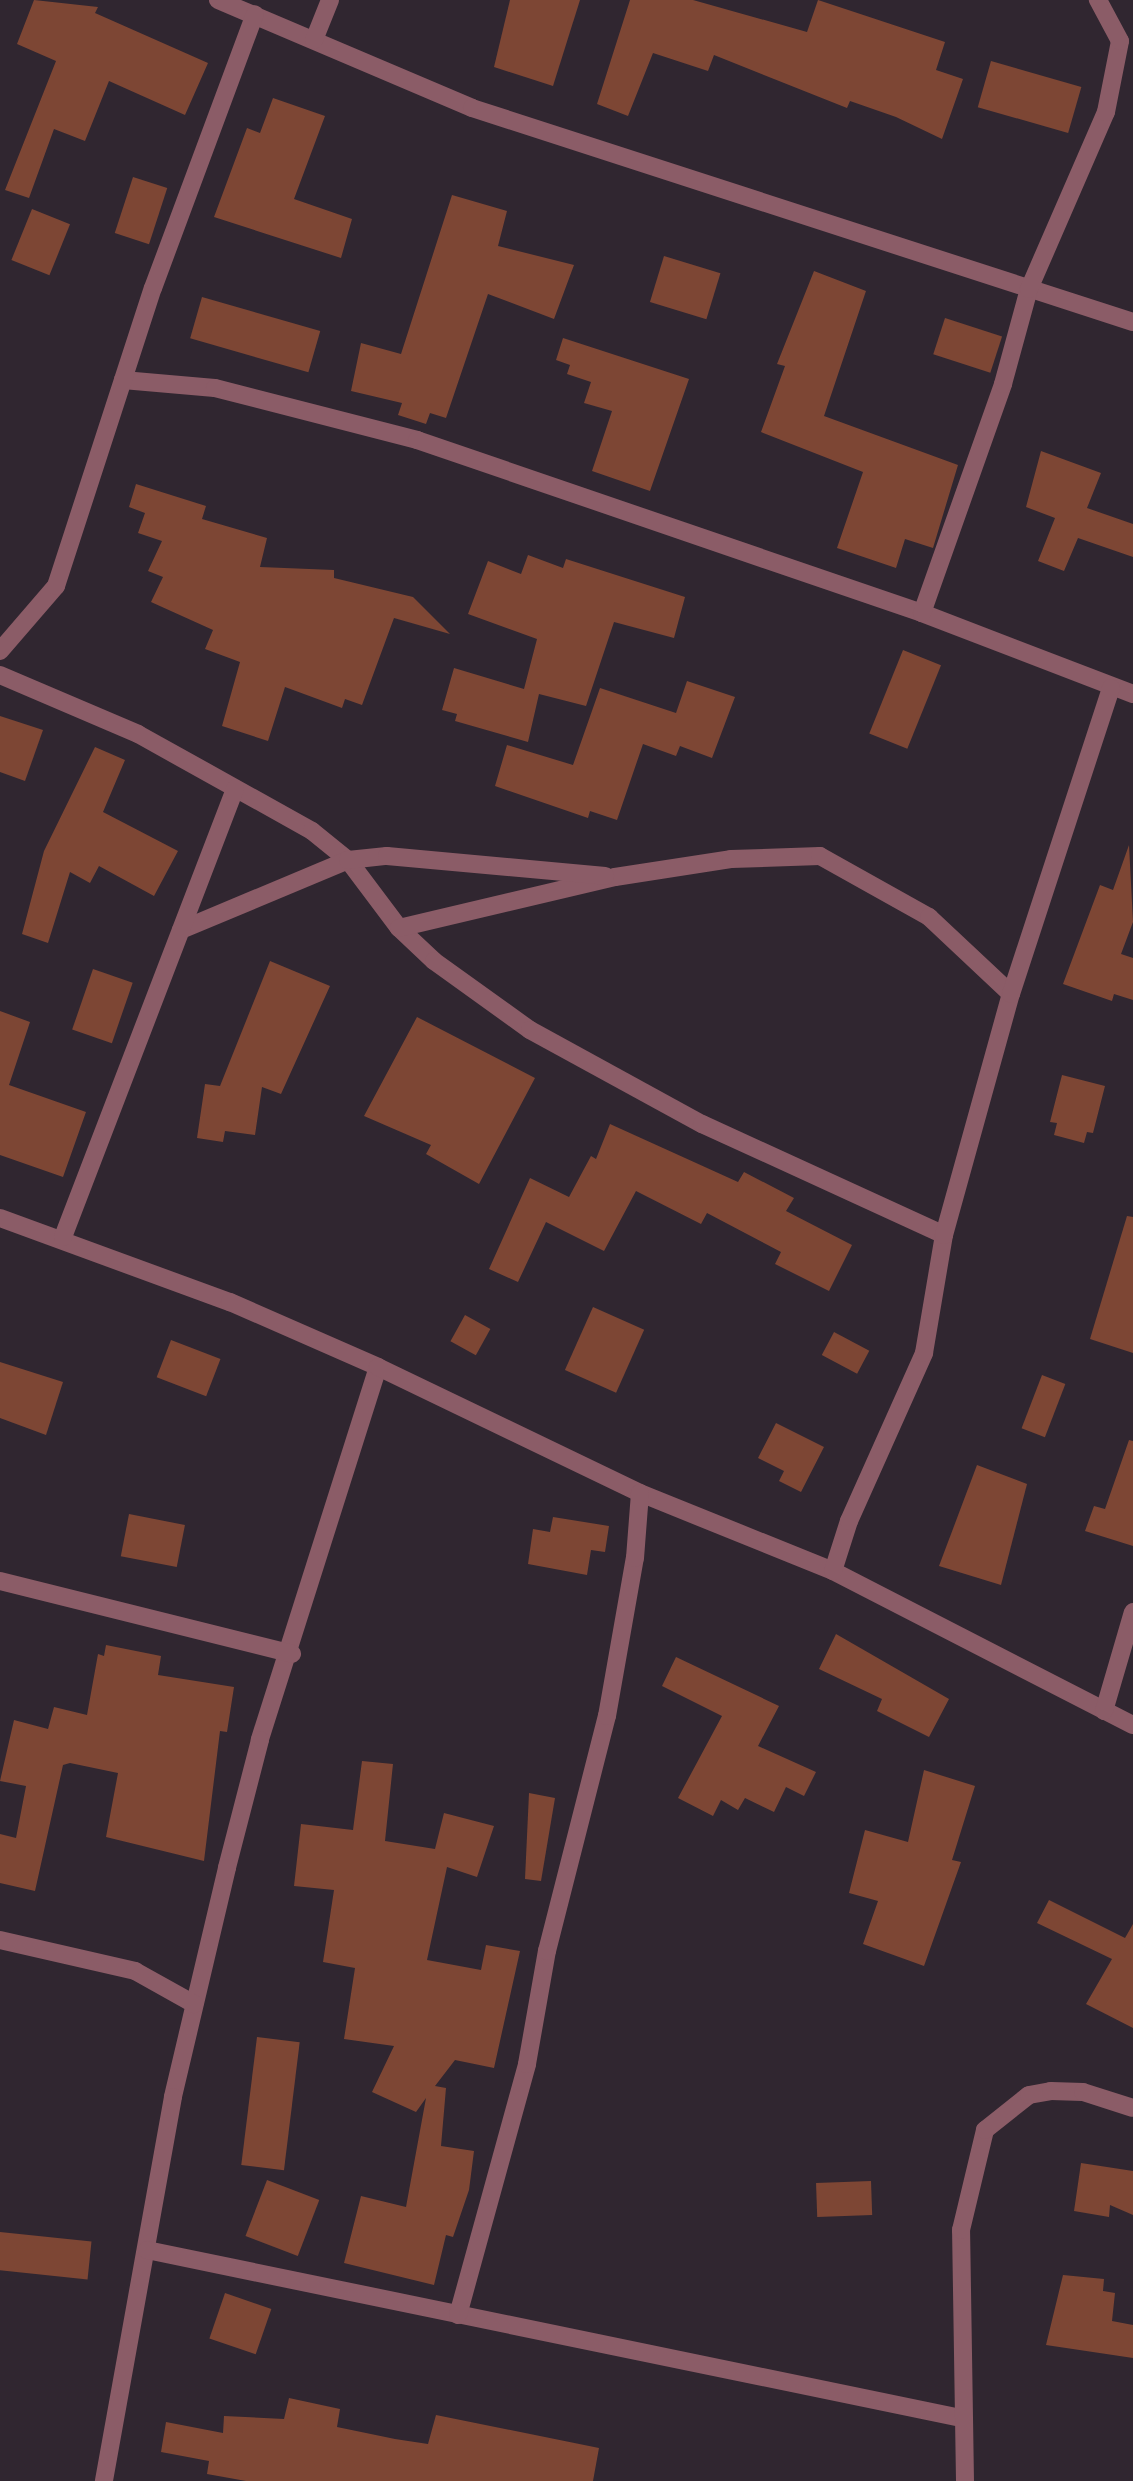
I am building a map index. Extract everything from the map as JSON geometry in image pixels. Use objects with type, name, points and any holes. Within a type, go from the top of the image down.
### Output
[{"type":"street","points":[[218,0],[472,108],[1133,322]]},
{"type":"street","points":[[314,40],[330,0]]},
{"type":"street","points":[[1098,0],[1120,41],[1107,112]]},
{"type":"street","points":[[0,651],[56,586],[123,380],[255,14]]},
{"type":"street","points":[[922,612],[1003,384],[1029,289],[1133,59]]},
{"type":"street","points":[[123,380],[215,387],[370,426],[922,612],[1111,688],[1133,694]]},
{"type":"street","points":[[0,676],[138,734],[235,789],[348,860],[399,928],[469,992],[530,1030],[702,1124],[944,1235]]},
{"type":"street","points":[[833,1572],[849,1521],[910,1398],[944,1235],[1012,994],[1111,688]]},
{"type":"street","points":[[63,1237],[235,789]]},
{"type":"street","points":[[181,930],[348,860],[387,856],[615,877]]},
{"type":"street","points":[[399,928],[615,877],[731,859],[821,856],[929,917],[1012,994]]},
{"type":"street","points":[[0,1218],[63,1237],[378,1367],[640,1493],[833,1572],[1133,1725]]},
{"type":"street","points":[[104,2481],[194,2004],[260,1740],[292,1654],[378,1367]]},
{"type":"street","points":[[458,2315],[527,2064],[547,1951],[607,1716],[635,1558],[640,1493]]},
{"type":"street","points":[[0,1581],[292,1654]]},
{"type":"street","points":[[1104,1711],[1133,1612]]},
{"type":"street","points":[[0,1940],[135,1971],[194,2004]]},
{"type":"street","points":[[965,2481],[961,2418],[961,2230],[985,2130],[1029,2095],[1051,2091],[1083,2092],[1133,2108]]},
{"type":"street","points":[[147,2250],[961,2418]]},
{"type":"building","points":[[34,0],[98,7],[95,13],[208,63],[185,115],[109,81],[85,141],[54,129],[29,198],[5,190],[56,61],[17,44]]},
{"type":"building","points":[[510,0],[580,0],[553,86],[494,67]]},
{"type":"building","points":[[630,0],[693,0],[807,32],[818,0],[945,42],[936,70],[963,79],[942,139],[896,117],[850,101],[847,108],[714,55],[708,71],[653,53],[628,116],[597,104]]},
{"type":"building","points":[[991,61],[1081,87],[1068,133],[978,107]]},
{"type":"building","points":[[273,98],[325,116],[294,199],[352,219],[341,258],[214,217],[247,128],[260,133]]},
{"type":"building","points":[[133,177],[167,188],[149,244],[115,233]]},
{"type":"building","points":[[452,195],[507,211],[498,246],[574,265],[554,319],[488,294],[446,418],[430,413],[426,424],[398,415],[402,403],[351,391],[361,343],[401,354]]},
{"type":"building","points":[[32,209],[70,224],[49,275],[11,260]]},
{"type":"building","points":[[664,256],[720,273],[706,319],[650,302]]},
{"type":"building","points":[[814,271],[866,291],[824,416],[958,465],[933,548],[905,539],[896,568],[837,548],[863,472],[761,432],[785,366],[777,364]]},
{"type":"building","points":[[202,297],[320,331],[308,372],[190,338]]},
{"type":"building","points":[[945,318],[1002,337],[990,373],[933,354]]},
{"type":"building","points":[[563,338],[689,379],[650,491],[592,471],[612,411],[584,403],[591,382],[567,374],[570,365],[556,360]]},
{"type":"building","points":[[1041,451],[1101,473],[1087,508],[1133,524],[1133,557],[1078,538],[1064,571],[1038,561],[1055,518],[1026,507]]},
{"type":"building","points":[[136,484],[206,506],[202,519],[267,538],[260,567],[334,570],[334,578],[413,597],[450,634],[394,618],[362,705],[345,699],[342,708],[285,687],[268,741],[222,726],[240,662],[205,649],[213,630],[151,602],[163,577],[148,571],[162,541],[138,533],[145,513],[129,507]]},
{"type":"building","points":[[528,555],[563,568],[566,559],[685,597],[674,638],[614,622],[586,706],[539,694],[528,742],[455,721],[457,714],[442,710],[454,668],[524,689],[537,639],[468,614],[488,561],[521,574]]},
{"type":"building","points":[[903,650],[941,665],[907,749],[869,733]]},
{"type":"building","points":[[687,681],[735,697],[712,758],[680,746],[676,756],[643,744],[617,820],[590,811],[588,818],[495,786],[507,745],[573,765],[600,688],[676,713]]},
{"type":"building","points":[[0,716],[43,730],[25,781],[0,772]]},
{"type":"building","points":[[95,747],[125,760],[103,812],[178,851],[154,896],[99,866],[90,883],[70,872],[48,943],[22,934],[44,851]]},
{"type":"building","points":[[1129,845],[1133,922],[1121,954],[1133,958],[1133,1000],[1114,994],[1112,1001],[1063,984],[1100,885],[1113,890]]},
{"type":"building","points":[[270,961],[330,986],[281,1094],[262,1087],[255,1135],[225,1131],[223,1142],[197,1138],[205,1084],[220,1086]]},
{"type":"building","points":[[93,969],[133,983],[112,1043],[72,1030]]},
{"type":"building","points":[[0,1011],[30,1022],[9,1085],[86,1112],[63,1177],[0,1155]]},
{"type":"building","points":[[417,1017],[535,1078],[479,1184],[426,1154],[431,1145],[364,1116]]},
{"type":"building","points":[[1062,1075],[1105,1086],[1093,1133],[1087,1132],[1084,1143],[1054,1135],[1057,1123],[1050,1122]]},
{"type":"building","points":[[610,1124],[738,1182],[744,1172],[794,1198],[786,1211],[852,1245],[829,1291],[775,1264],[781,1252],[707,1213],[701,1224],[636,1191],[604,1251],[546,1222],[518,1282],[489,1269],[530,1178],[569,1197],[591,1156],[596,1159]]},
{"type":"building","points":[[1127,1216],[1133,1217],[1133,1353],[1090,1339]]},
{"type":"building","points":[[593,1307],[644,1330],[616,1393],[565,1370]]},
{"type":"building","points":[[465,1315],[490,1329],[476,1355],[450,1341]]},
{"type":"building","points":[[834,1332],[869,1351],[857,1374],[822,1355]]},
{"type":"building","points":[[171,1340],[220,1359],[206,1396],[157,1377]]},
{"type":"building","points":[[0,1362],[63,1382],[46,1435],[0,1418]]},
{"type":"building","points":[[1042,1375],[1065,1384],[1045,1437],[1022,1428]]},
{"type":"building","points":[[776,1423],[824,1447],[801,1492],[779,1481],[784,1471],[758,1458]]},
{"type":"building","points":[[1129,1440],[1133,1441],[1133,1546],[1085,1531],[1094,1506],[1105,1509]]},
{"type":"building","points":[[977,1465],[1027,1484],[1001,1585],[939,1566]]},
{"type":"building","points":[[129,1514],[185,1525],[177,1567],[121,1556]]},
{"type":"building","points":[[553,1517],[609,1526],[605,1552],[591,1550],[587,1575],[528,1564],[533,1529],[550,1532]]},
{"type":"building","points":[[836,1634],[949,1699],[929,1737],[877,1711],[882,1699],[819,1669]]},
{"type":"building","points":[[106,1645],[161,1656],[158,1675],[234,1687],[227,1732],[220,1731],[204,1861],[106,1837],[118,1773],[70,1763],[63,1765],[35,1891],[0,1883],[0,1834],[16,1838],[26,1786],[0,1781],[14,1720],[48,1729],[54,1707],[87,1715],[98,1654],[104,1656]]},
{"type":"building","points":[[676,1657],[779,1706],[758,1746],[816,1772],[804,1796],[786,1787],[774,1812],[745,1798],[738,1810],[721,1800],[713,1816],[678,1798],[722,1716],[662,1686]]},
{"type":"building","points":[[362,1761],[393,1764],[385,1841],[435,1849],[444,1813],[494,1826],[477,1877],[447,1867],[427,1960],[481,1970],[486,1945],[520,1951],[494,2068],[455,2060],[435,2086],[446,2088],[441,2146],[474,2151],[469,2190],[453,2237],[446,2235],[434,2285],[344,2263],[361,2196],[406,2207],[426,2098],[416,2112],[372,2092],[394,2046],[344,2039],[355,1968],[323,1962],[334,1890],[294,1886],[301,1824],[353,1830]]},
{"type":"building","points":[[924,1770],[975,1786],[952,1860],[961,1862],[924,1966],[863,1944],[878,1901],[849,1893],[865,1830],[908,1842]]},
{"type":"building","points":[[529,1793],[555,1798],[541,1881],[525,1879]]},
{"type":"building","points":[[1049,1900],[1125,1938],[1133,1924],[1133,2028],[1086,2004],[1112,1959],[1037,1923]]},
{"type":"building","points":[[257,2037],[300,2042],[284,2170],[241,2165]]},
{"type":"building","points":[[1081,2163],[1133,2171],[1133,2215],[1110,2205],[1109,2217],[1074,2211]]},
{"type":"building","points":[[267,2180],[319,2200],[298,2256],[245,2236]]},
{"type":"building","points":[[871,2181],[872,2215],[817,2217],[816,2183]]},
{"type":"building","points":[[0,2232],[91,2242],[88,2279],[0,2270]]},
{"type":"building","points":[[1063,2275],[1104,2279],[1103,2291],[1115,2293],[1112,2321],[1133,2325],[1133,2358],[1046,2345]]},
{"type":"building","points":[[225,2293],[271,2309],[256,2354],[209,2338]]},
{"type":"building","points":[[289,2398],[340,2409],[337,2427],[395,2439],[428,2444],[436,2415],[599,2448],[593,2481],[246,2481],[207,2474],[209,2461],[161,2452],[166,2422],[223,2433],[224,2416],[284,2419]]}]
